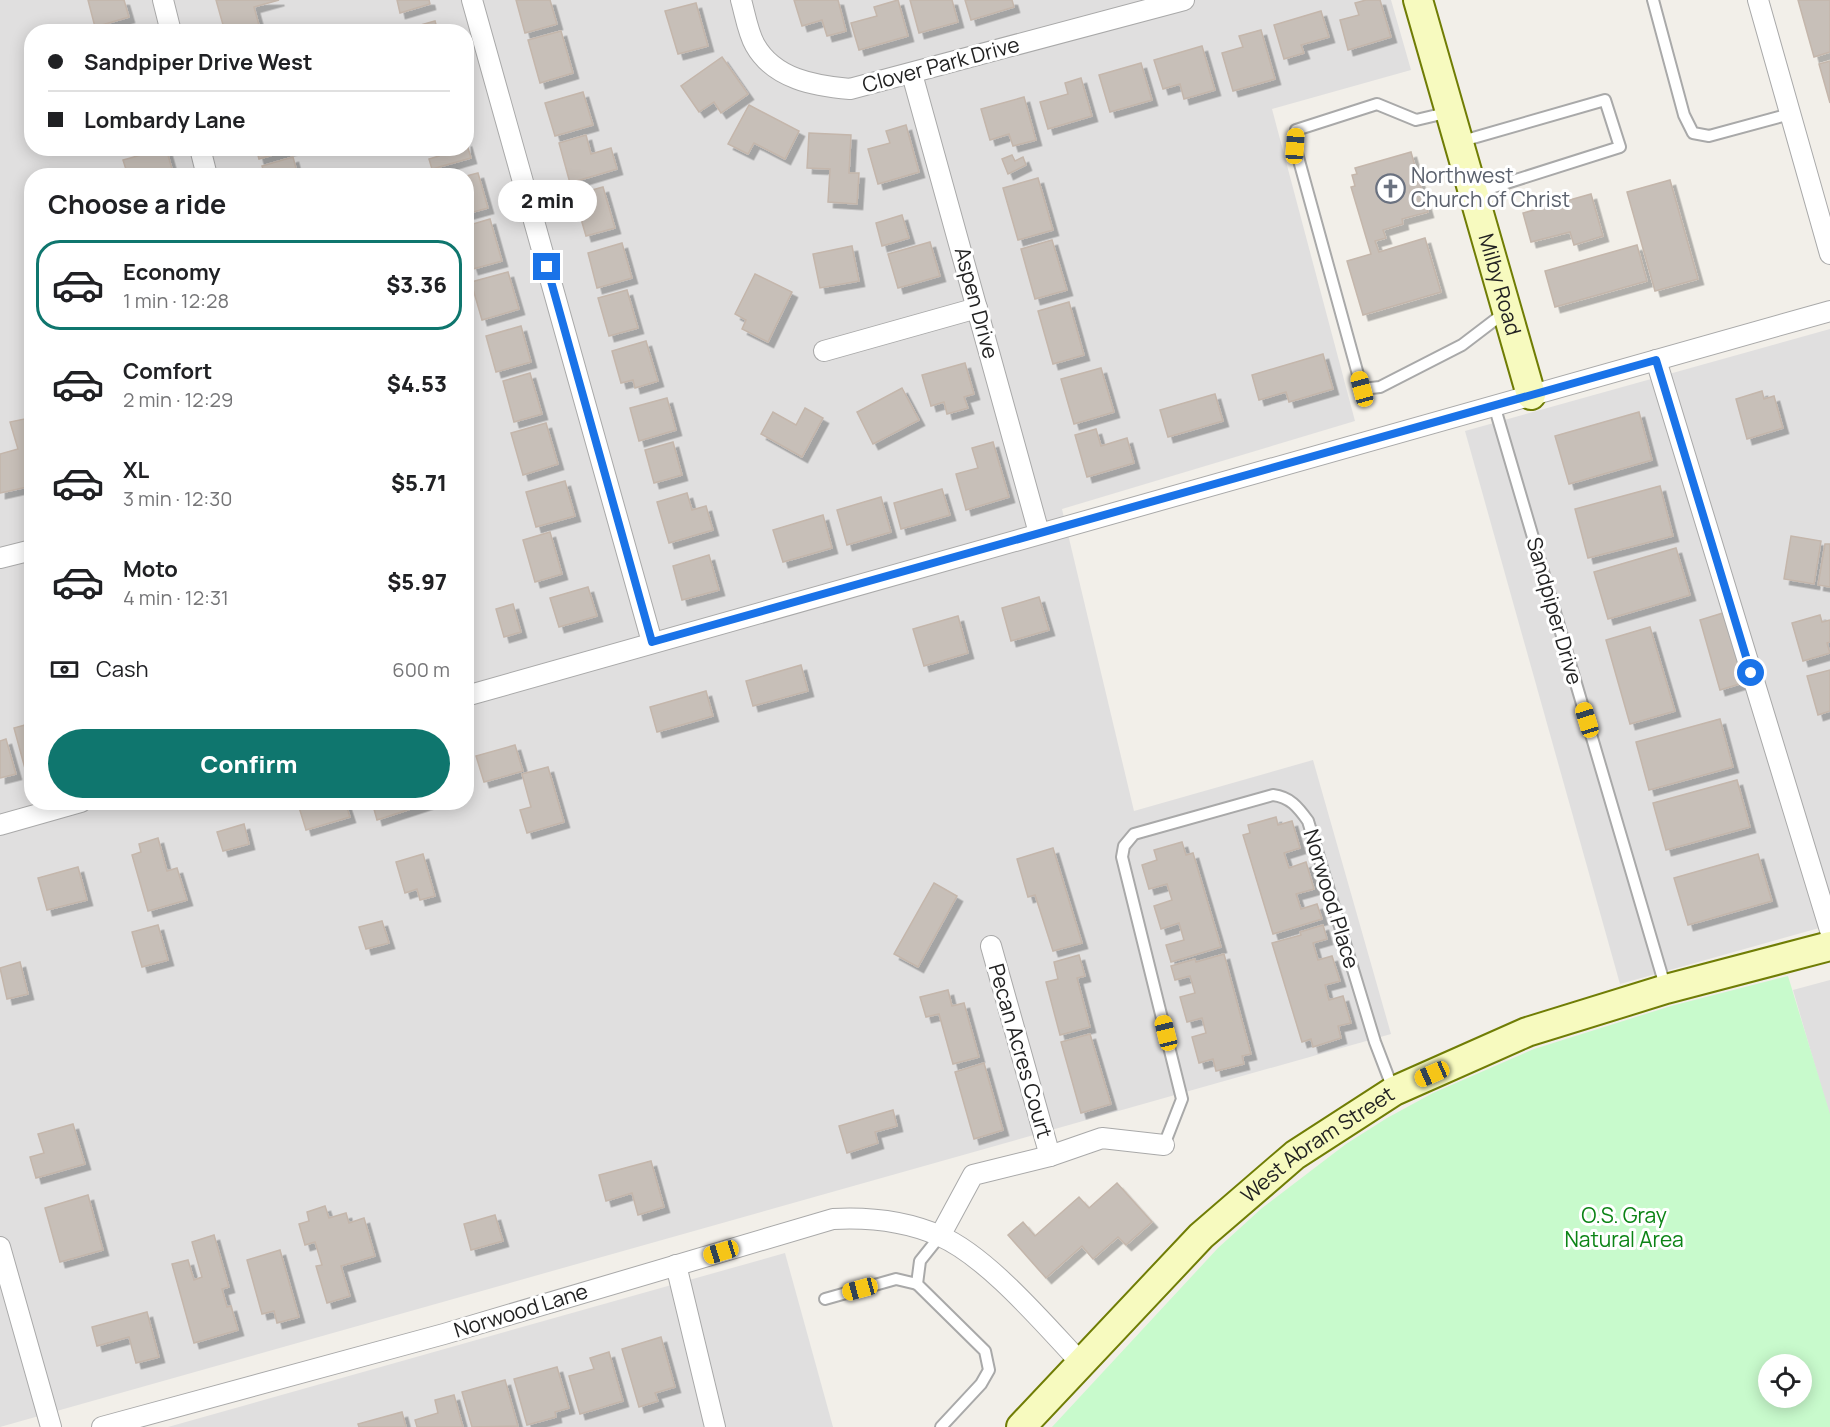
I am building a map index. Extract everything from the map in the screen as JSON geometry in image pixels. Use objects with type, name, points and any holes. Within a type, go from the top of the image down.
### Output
[{"type":"main road","name":"Milby Road","points":[[1418,0],[1531,395]]},
{"type":"main road","name":"West Abram Street","points":[[1021,1427],[1201,1236],[1295,1155],[1394,1090],[1527,1032],[1666,989],[1830,946]]},
{"type":"street","points":[[163,0],[169,24]]},
{"type":"street","points":[[472,0],[652,642]]},
{"type":"street","name":"Clover Park Drive","points":[[741,0],[755,45],[772,66],[819,87],[850,89],[1184,0]]},
{"type":"street","points":[[1758,0],[1830,254]]},
{"type":"street","name":"Aspen Drive","points":[[912,74],[1039,533]]},
{"type":"street","points":[[824,351],[977,308]]},
{"type":"street","points":[[474,694],[1830,311]]},
{"type":"street","points":[[1656,360],[1830,930]]},
{"type":"street","points":[[0,558],[24,552]]},
{"type":"street","points":[[0,825],[53,810]]},
{"type":"street","name":"Pecan Acres Court","points":[[991,946],[1050,1156]]},
{"type":"street","points":[[940,1236],[973,1175],[1050,1156],[1102,1138],[1164,1145]]},
{"type":"street","name":"Norwood Lane","points":[[102,1427],[444,1334],[833,1219],[861,1218],[890,1221],[940,1236],[969,1253],[1003,1282],[1082,1364]]},
{"type":"street","points":[[0,1247],[51,1427]]},
{"type":"street","points":[[676,1265],[715,1427]]},
{"type":"lane","points":[[1653,0],[1684,115],[1693,134],[1709,136],[1790,114]]},
{"type":"lane","points":[[1459,142],[1605,100],[1620,147],[1473,194]]},
{"type":"lane","points":[[1450,111],[1416,120],[1377,104],[1296,130],[1295,146],[1362,389],[1380,387],[1462,345],[1507,311]]},
{"type":"lane","name":"Sandpiper Drive","points":[[1494,405],[1666,989]]},
{"type":"lane","name":"Norwood Place","points":[[1164,1145],[1182,1099],[1122,856],[1124,846],[1134,834],[1273,795],[1282,796],[1297,805],[1308,821],[1376,1042],[1394,1090]]},
{"type":"lane","points":[[917,1284],[920,1261],[940,1236]]},
{"type":"lane","points":[[825,1299],[896,1279],[917,1284],[986,1351],[989,1370],[981,1384],[940,1427]]},
{"type":"shaded area","points":[[0,0],[1391,0],[1411,70],[1272,109],[1355,421],[1062,509],[1134,811],[1313,760],[1391,1034],[0,1427]]},
{"type":"shaded area","points":[[1830,329],[1830,925],[1620,984],[1465,431]]},
{"type":"shaded area","points":[[1830,980],[1830,1118],[1793,990]]},
{"type":"shaded area","points":[[785,1253],[833,1427],[168,1427]]},
{"type":"green space","name":"O.S. Gray Natural Area","points":[[1788,976],[1830,1114],[1830,1427],[1052,1427],[1218,1248],[1262,1208],[1346,1144],[1387,1118],[1433,1093],[1534,1049],[1671,1006]]},
{"type":"building","points":[[88,0],[124,0],[129,17],[105,24],[94,24]]},
{"type":"building","points":[[216,0],[279,0],[254,7],[259,24],[223,24]]},
{"type":"building","points":[[397,0],[429,0],[430,4],[400,13]]},
{"type":"building","points":[[516,0],[550,0],[557,24],[525,33]]},
{"type":"building","points":[[794,0],[838,0],[846,31],[827,36],[822,20],[802,26]]},
{"type":"building","points":[[898,0],[908,36],[859,50],[851,23],[877,16],[874,7]]},
{"type":"building","points":[[910,0],[952,0],[958,22],[919,33]]},
{"type":"building","points":[[965,0],[1012,0],[1014,7],[971,20]]},
{"type":"building","points":[[1380,0],[1391,37],[1348,50],[1340,20],[1359,15],[1355,3]]},
{"type":"building","points":[[1798,0],[1830,0],[1830,52],[1814,57]]},
{"type":"building","points":[[696,3],[708,46],[678,54],[665,11]]},
{"type":"building","points":[[1321,11],[1329,37],[1301,45],[1304,53],[1284,59],[1274,25]]},
{"type":"building","points":[[1261,30],[1275,79],[1233,91],[1222,53],[1243,47],[1239,36]]},
{"type":"building","points":[[561,31],[573,73],[540,83],[528,40]]},
{"type":"building","points":[[1202,46],[1215,90],[1184,99],[1180,84],[1163,89],[1154,60]]},
{"type":"building","points":[[722,57],[748,94],[721,113],[714,102],[699,112],[681,86]]},
{"type":"building","points":[[1830,61],[1830,103],[1819,64]]},
{"type":"building","points":[[1141,63],[1152,100],[1110,112],[1099,75]]},
{"type":"building","points":[[1081,78],[1092,116],[1048,129],[1040,102],[1068,94],[1065,83]]},
{"type":"building","points":[[583,92],[593,125],[555,136],[545,103]]},
{"type":"building","points":[[1024,97],[1036,140],[1013,146],[1009,134],[990,140],[981,109]]},
{"type":"building","points":[[749,105],[799,131],[785,159],[754,143],[748,154],[728,144]]},
{"type":"building","points":[[906,125],[919,172],[878,184],[868,149],[890,143],[886,131]]},
{"type":"building","points":[[809,133],[851,135],[849,173],[859,173],[857,204],[828,202],[830,169],[807,168]]},
{"type":"building","points":[[586,135],[591,154],[611,148],[617,169],[570,183],[559,143]]},
{"type":"building","points":[[1411,152],[1428,212],[1402,219],[1403,224],[1383,230],[1386,238],[1375,241],[1379,252],[1425,238],[1441,292],[1363,315],[1347,261],[1371,254],[1351,187],[1355,186],[1352,175],[1357,174],[1355,168]]},
{"type":"building","points":[[1012,155],[1015,161],[1023,157],[1026,165],[1008,174],[1002,159]]},
{"type":"building","points":[[137,156],[168,156],[172,168],[126,168],[123,160]]},
{"type":"building","points":[[439,156],[470,156],[471,158],[436,168],[432,168],[429,159]]},
{"type":"building","points":[[293,157],[296,168],[263,168],[262,166]]},
{"type":"building","points":[[478,173],[488,208],[474,212],[474,174]]},
{"type":"building","points":[[1038,178],[1053,230],[1018,240],[1003,188]]},
{"type":"building","points":[[1670,180],[1698,279],[1655,291],[1627,192]]},
{"type":"building","points":[[603,187],[615,228],[586,236],[574,195]]},
{"type":"building","points":[[1591,194],[1603,236],[1574,245],[1570,232],[1531,242],[1523,213]]},
{"type":"building","points":[[902,215],[909,238],[882,246],[876,223]]},
{"type":"building","points":[[490,219],[502,261],[474,269],[474,224]]},
{"type":"building","points":[[1052,240],[1067,290],[1035,299],[1021,249]]},
{"type":"building","points":[[930,242],[940,276],[898,288],[888,254]]},
{"type":"building","points":[[622,243],[632,278],[597,288],[588,253]]},
{"type":"building","points":[[1637,245],[1647,281],[1555,307],[1545,271]]},
{"type":"building","points":[[852,246],[859,281],[820,288],[813,254]]},
{"type":"building","points":[[508,272],[519,309],[482,320],[474,292],[474,281]]},
{"type":"building","points":[[755,274],[792,292],[768,342],[742,329],[746,320],[735,314]]},
{"type":"building","points":[[627,290],[638,328],[609,336],[598,298]]},
{"type":"building","points":[[1069,302],[1084,355],[1053,364],[1038,311]]},
{"type":"building","points":[[521,326],[531,362],[496,372],[486,336]]},
{"type":"building","points":[[646,341],[658,381],[635,388],[633,380],[621,383],[612,351]]},
{"type":"building","points":[[1323,354],[1333,389],[1289,402],[1286,392],[1259,400],[1252,375]]},
{"type":"building","points":[[965,363],[974,394],[964,397],[968,408],[947,414],[944,402],[931,406],[922,375]]},
{"type":"building","points":[[1101,368],[1114,412],[1074,424],[1061,379]]},
{"type":"building","points":[[530,373],[542,414],[514,422],[503,381]]},
{"type":"building","points":[[902,388],[919,420],[873,444],[857,412]]},
{"type":"building","points":[[1762,391],[1764,399],[1774,396],[1783,428],[1747,439],[1736,399]]},
{"type":"building","points":[[1215,394],[1223,421],[1168,437],[1160,410]]},
{"type":"building","points":[[667,398],[676,430],[639,441],[630,408]]},
{"type":"building","points":[[805,408],[823,418],[802,457],[761,434],[773,412],[796,425]]},
{"type":"building","points":[[1639,412],[1652,460],[1569,484],[1555,436]]},
{"type":"building","points":[[24,419],[24,488],[0,493],[0,454],[18,449],[10,422]]},
{"type":"building","points":[[546,423],[558,464],[523,475],[511,433]]},
{"type":"building","points":[[1096,429],[1101,446],[1127,438],[1134,463],[1087,477],[1075,435]]},
{"type":"building","points":[[673,442],[682,475],[654,483],[645,450]]},
{"type":"building","points":[[993,442],[1009,497],[966,510],[956,474],[978,468],[972,448]]},
{"type":"building","points":[[565,481],[575,516],[536,527],[526,492]]},
{"type":"building","points":[[1660,486],[1673,536],[1588,558],[1575,509]]},
{"type":"building","points":[[942,489],[950,515],[901,529],[894,503]]},
{"type":"building","points":[[687,493],[692,510],[706,506],[713,530],[669,543],[657,502]]},
{"type":"building","points":[[881,497],[891,532],[847,545],[837,510]]},
{"type":"building","points":[[823,515],[832,548],[783,562],[773,530]]},
{"type":"building","points":[[550,532],[562,574],[535,582],[523,540]]},
{"type":"building","points":[[1791,536],[1821,541],[1814,584],[1784,579]]},
{"type":"building","points":[[1825,544],[1830,544],[1830,587],[1818,585]]},
{"type":"building","points":[[1676,548],[1690,595],[1608,619],[1594,572]]},
{"type":"building","points":[[709,555],[719,590],[682,600],[673,566]]},
{"type":"building","points":[[588,587],[597,616],[559,627],[550,598]]},
{"type":"building","points":[[1039,597],[1049,630],[1011,641],[1002,608]]},
{"type":"building","points":[[513,604],[521,632],[504,637],[496,609]]},
{"type":"building","points":[[1726,612],[1746,682],[1720,690],[1700,620]]},
{"type":"building","points":[[1820,615],[1822,622],[1830,620],[1830,642],[1827,643],[1830,653],[1803,661],[1792,623]]},
{"type":"building","points":[[958,616],[968,653],[924,666],[913,629]]},
{"type":"building","points":[[1650,627],[1675,711],[1630,724],[1606,640]]},
{"type":"building","points":[[801,665],[808,691],[753,706],[746,681]]},
{"type":"building","points":[[1830,670],[1830,711],[1818,715],[1807,676]]},
{"type":"building","points":[[706,691],[713,716],[657,732],[650,707]]},
{"type":"building","points":[[1720,719],[1733,767],[1649,790],[1636,742]]},
{"type":"building","points":[[24,725],[24,765],[14,728]]},
{"type":"building","points":[[6,739],[16,774],[0,778],[0,741]]},
{"type":"building","points":[[515,745],[523,771],[484,782],[476,756]]},
{"type":"building","points":[[548,767],[564,822],[527,833],[520,810],[531,807],[522,774]]},
{"type":"building","points":[[1737,780],[1750,827],[1666,850],[1653,803]]},
{"type":"building","points":[[300,810],[348,810],[350,817],[306,830]]},
{"type":"building","points":[[374,810],[408,810],[377,820]]},
{"type":"building","points":[[1276,817],[1278,825],[1292,821],[1300,848],[1284,853],[1289,868],[1306,862],[1314,889],[1296,894],[1301,909],[1317,904],[1322,919],[1273,934],[1243,835],[1250,833],[1248,825]]},
{"type":"building","points":[[244,824],[249,844],[223,851],[217,832]]},
{"type":"building","points":[[158,838],[167,871],[177,868],[187,900],[148,911],[132,855],[141,852],[139,844]]},
{"type":"building","points":[[1182,842],[1186,855],[1193,853],[1221,947],[1171,962],[1166,945],[1184,940],[1179,923],[1161,929],[1154,906],[1172,900],[1167,884],[1149,889],[1142,865],[1157,860],[1154,850]]},
{"type":"building","points":[[1053,848],[1082,943],[1053,951],[1035,895],[1028,897],[1017,859]]},
{"type":"building","points":[[423,854],[435,896],[420,900],[417,889],[405,893],[396,862]]},
{"type":"building","points":[[1758,854],[1772,901],[1688,925],[1674,878]]},
{"type":"building","points":[[78,867],[87,900],[47,910],[38,878]]},
{"type":"building","points":[[934,883],[957,896],[918,967],[894,954]]},
{"type":"building","points":[[382,921],[389,943],[366,949],[359,927]]},
{"type":"building","points":[[158,925],[168,960],[142,967],[132,932]]},
{"type":"building","points":[[1323,925],[1327,939],[1313,943],[1318,960],[1332,956],[1340,981],[1325,985],[1329,1000],[1343,996],[1351,1023],[1338,1026],[1341,1038],[1313,1047],[1311,1039],[1302,1042],[1272,943],[1301,935],[1300,932]]},
{"type":"building","points":[[1224,954],[1251,1054],[1242,1056],[1244,1064],[1216,1071],[1213,1059],[1199,1063],[1192,1037],[1206,1033],[1202,1018],[1187,1022],[1180,997],[1195,993],[1190,976],[1175,980],[1171,966]]},
{"type":"building","points":[[1079,955],[1085,976],[1077,978],[1090,1027],[1060,1035],[1046,982],[1058,979],[1054,962]]},
{"type":"building","points":[[20,962],[28,994],[7,999],[0,968]]},
{"type":"building","points":[[948,990],[952,1006],[964,1003],[979,1057],[953,1064],[939,1014],[926,1017],[920,997]]},
{"type":"building","points":[[1090,1034],[1111,1104],[1081,1113],[1061,1042]]},
{"type":"building","points":[[984,1063],[1003,1130],[974,1139],[955,1072]]},
{"type":"building","points":[[893,1110],[897,1126],[875,1132],[878,1143],[847,1153],[839,1126]]},
{"type":"building","points":[[73,1124],[85,1164],[36,1178],[30,1157],[44,1153],[38,1134]]},
{"type":"building","points":[[651,1161],[664,1207],[638,1215],[632,1193],[606,1201],[599,1175]]},
{"type":"building","points":[[1117,1183],[1152,1222],[1126,1245],[1118,1237],[1093,1259],[1082,1246],[1046,1278],[1008,1235],[1023,1222],[1035,1236],[1079,1197],[1089,1208]]},
{"type":"building","points":[[88,1195],[103,1250],[60,1262],[45,1208]]},
{"type":"building","points":[[325,1206],[329,1218],[346,1213],[349,1223],[364,1218],[375,1256],[341,1266],[350,1296],[327,1303],[316,1266],[322,1265],[315,1242],[305,1245],[299,1224],[309,1221],[307,1212]]},
{"type":"building","points":[[495,1215],[503,1241],[471,1250],[464,1224]]},
{"type":"building","points":[[214,1235],[229,1287],[222,1289],[227,1307],[231,1306],[238,1330],[194,1343],[172,1264],[188,1260],[194,1280],[202,1277],[192,1242]]},
{"type":"building","points":[[280,1250],[299,1317],[277,1323],[274,1311],[262,1314],[247,1260]]},
{"type":"building","points":[[147,1312],[159,1357],[136,1363],[129,1337],[97,1346],[92,1327]]},
{"type":"building","points":[[661,1337],[675,1387],[655,1393],[658,1401],[639,1407],[622,1349]]},
{"type":"building","points":[[609,1352],[623,1401],[580,1414],[569,1376],[594,1369],[590,1358]]},
{"type":"building","points":[[557,1367],[569,1408],[555,1412],[556,1417],[527,1425],[514,1379]]},
{"type":"building","points":[[505,1380],[518,1426],[472,1427],[462,1392]]},
{"type":"building","points":[[454,1395],[463,1427],[417,1427],[415,1420],[438,1413],[435,1400]]},
{"type":"building","points":[[402,1412],[406,1427],[359,1427],[358,1424]]},
{"type":"place","name":"Northwest Church of Christ","points":[[1390,188]]},
{"type":"route","points":[[547,267],[652,642],[1656,360],[1751,673]]}]
